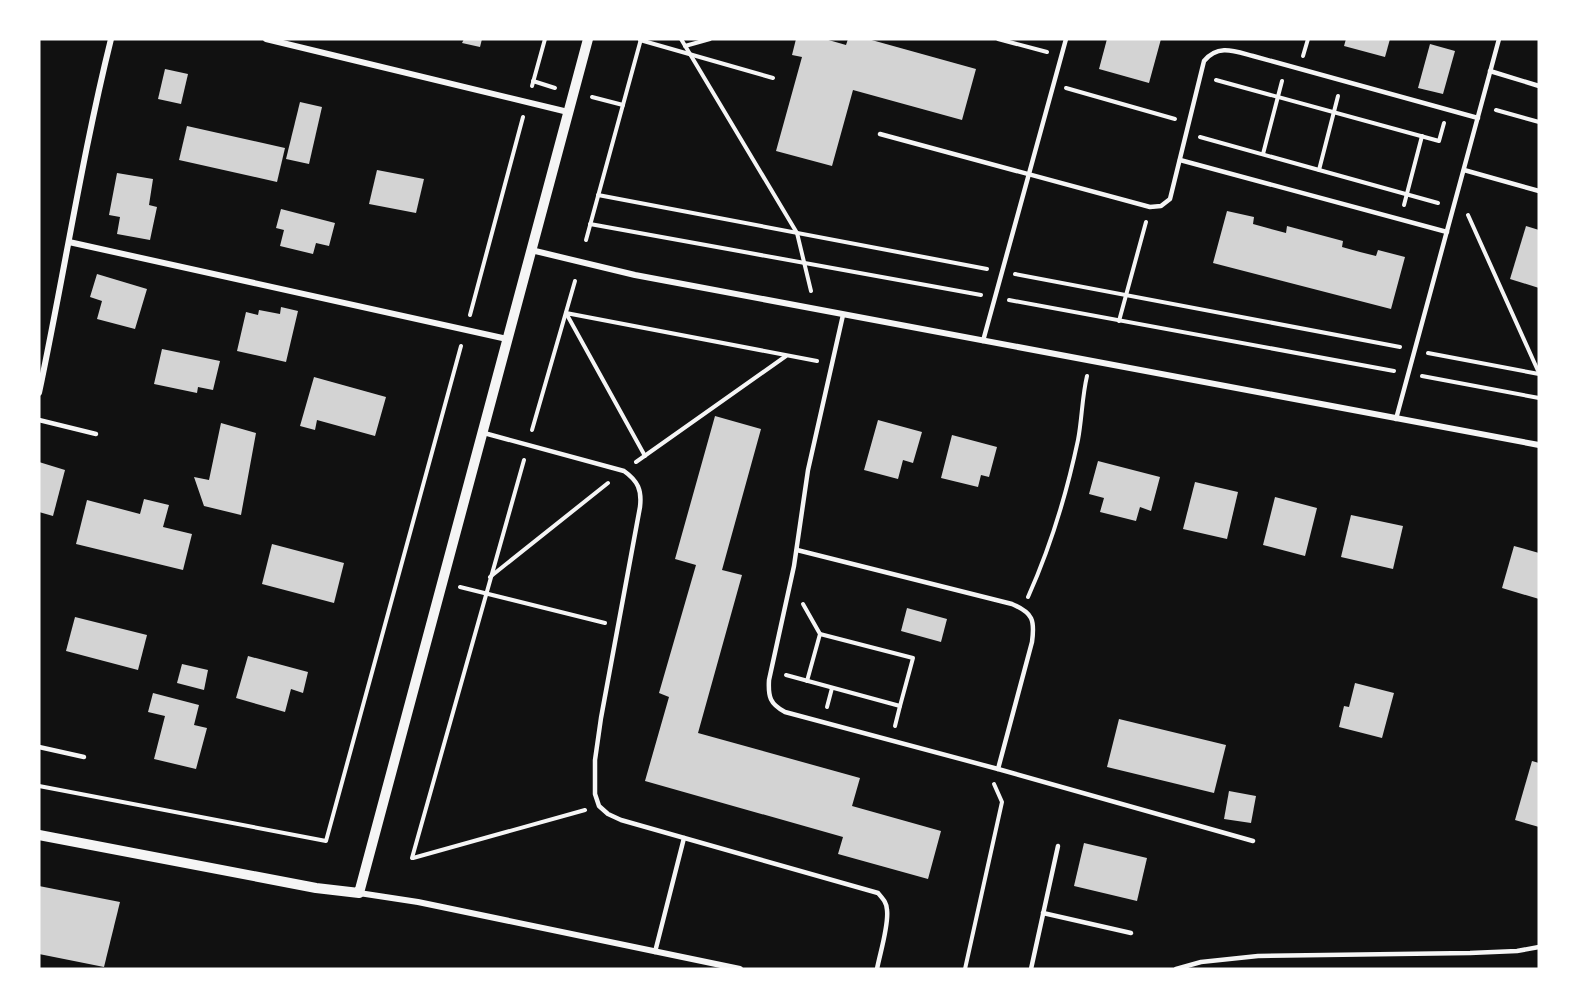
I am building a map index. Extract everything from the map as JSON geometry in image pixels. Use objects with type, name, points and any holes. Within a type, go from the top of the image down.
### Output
[{"type":"street","points":[[39,393],[85,152],[111,39]]},
{"type":"street","points":[[266,39],[568,112]]},
{"type":"street","points":[[359,893],[588,39]]},
{"type":"street","points":[[69,242],[507,339]]},
{"type":"street","points":[[531,250],[635,275],[1539,446]]},
{"type":"street","points":[[39,835],[315,888],[418,902],[740,969]]},
{"type":"lane","points":[[983,341],[1066,39]]},
{"type":"lane","points":[[1396,419],[1499,39]]},
{"type":"lane","points":[[880,134],[1150,207],[1161,206],[1170,199],[1204,61],[1210,54],[1220,50],[1286,65],[1478,118]]},
{"type":"lane","points":[[1490,71],[1539,86]]},
{"type":"lane","points":[[1180,160],[1447,232]]},
{"type":"lane","points":[[1464,170],[1539,191]]},
{"type":"lane","points":[[843,315],[805,488],[797,550],[771,671],[769,689],[771,700],[776,707],[785,712],[1252,841]]},
{"type":"lane","points":[[39,420],[96,434]]},
{"type":"lane","points":[[482,433],[624,471],[637,483],[640,491],[640,507],[595,760],[595,794],[599,806],[608,814],[621,820],[878,893],[884,900],[887,918],[877,969]]},
{"type":"lane","points":[[797,550],[995,600],[1023,609],[1030,615],[1034,624],[1032,642],[998,769]]},
{"type":"lane","points":[[39,747],[84,757]]},
{"type":"lane","points":[[655,952],[684,838]]},
{"type":"lane","points":[[1031,969],[1058,846]]},
{"type":"lane","points":[[1043,913],[1131,933]]},
{"type":"lane","points":[[1176,969],[1201,962],[1258,956],[1470,953],[1517,951],[1539,947]]},
{"type":"path","points":[[39,786],[326,841],[544,39]]},
{"type":"path","points":[[681,39],[797,233],[815,310]]},
{"type":"path","points":[[685,46],[710,39]]},
{"type":"path","points":[[998,39],[1062,56]]},
{"type":"path","points":[[586,240],[641,40],[773,78]]},
{"type":"path","points":[[1263,154],[1286,65]]},
{"type":"path","points":[[1201,76],[1439,141],[1447,110]]},
{"type":"path","points":[[1319,170],[1342,81]]},
{"type":"path","points":[[1054,84],[1189,123]]},
{"type":"path","points":[[1481,106],[1539,122]]},
{"type":"path","points":[[1400,219],[1422,136]]},
{"type":"path","points":[[598,195],[1539,373]]},
{"type":"path","points":[[1119,321],[1150,207]]},
{"type":"path","points":[[590,224],[1539,398]]},
{"type":"path","points":[[575,281],[412,858],[599,806]]},
{"type":"path","points":[[566,313],[832,364]]},
{"type":"path","points":[[566,313],[645,456]]},
{"type":"path","points":[[1023,609],[1043,561],[1070,471],[1078,439],[1083,394],[1090,361]]},
{"type":"path","points":[[442,582],[619,626]]},
{"type":"path","points":[[790,583],[820,634],[913,658],[891,740]]},
{"type":"path","points":[[807,681],[820,634]]},
{"type":"path","points":[[771,671],[900,706]]},
{"type":"path","points":[[965,969],[1002,802],[993,784],[998,769]]},
{"type":"building","points":[[464,39],[482,39],[480,47],[462,43]]},
{"type":"building","points":[[796,39],[825,39],[846,45],[848,39],[868,39],[976,69],[962,120],[853,90],[832,166],[776,151],[802,57],[792,55]]},
{"type":"building","points":[[1107,39],[1161,39],[1149,83],[1099,69]]},
{"type":"building","points":[[1346,39],[1390,39],[1385,57],[1344,46]]},
{"type":"building","points":[[1430,44],[1455,51],[1443,94],[1418,88]]},
{"type":"building","points":[[165,69],[188,74],[181,104],[158,99]]},
{"type":"building","points":[[300,102],[322,107],[309,164],[286,159]]},
{"type":"building","points":[[187,126],[285,148],[277,182],[179,160]]},
{"type":"building","points":[[377,170],[424,179],[416,213],[369,204]]},
{"type":"building","points":[[117,173],[153,179],[149,205],[157,207],[150,240],[117,234],[120,217],[109,215]]},
{"type":"building","points":[[281,209],[335,223],[329,246],[316,243],[313,254],[280,246],[284,230],[276,228]]},
{"type":"building","points":[[1227,211],[1254,217],[1253,224],[1286,233],[1287,226],[1343,241],[1342,247],[1360,252],[1376,256],[1378,250],[1405,257],[1391,309],[1213,263]]},
{"type":"building","points":[[1526,226],[1539,230],[1539,288],[1510,279]]},
{"type":"building","points":[[97,274],[147,289],[135,329],[97,319],[102,301],[90,297]]},
{"type":"building","points":[[281,307],[298,311],[286,362],[237,351],[246,312],[258,315],[259,310],[280,314]]},
{"type":"building","points":[[162,349],[220,361],[213,390],[198,387],[197,393],[154,384]]},
{"type":"building","points":[[314,377],[386,397],[375,436],[317,420],[315,430],[300,426]]},
{"type":"building","points":[[715,416],[761,429],[722,570],[742,575],[698,733],[860,778],[852,806],[941,831],[928,879],[838,854],[843,837],[645,781],[669,697],[659,693],[696,565],[675,559]]},
{"type":"building","points":[[878,420],[922,432],[913,463],[903,460],[898,479],[864,470]]},
{"type":"building","points":[[221,423],[256,433],[241,515],[204,506],[194,477],[209,480]]},
{"type":"building","points":[[952,435],[997,447],[989,477],[981,475],[978,487],[941,478]]},
{"type":"building","points":[[1098,461],[1160,477],[1151,511],[1140,507],[1136,521],[1100,512],[1104,498],[1089,494]]},
{"type":"building","points":[[39,462],[65,470],[53,516],[39,512]]},
{"type":"building","points":[[1195,482],[1238,492],[1227,539],[1183,529]]},
{"type":"building","points":[[1275,497],[1317,508],[1305,556],[1263,545]]},
{"type":"building","points":[[144,499],[169,505],[163,527],[192,534],[183,570],[76,544],[87,500],[140,514]]},
{"type":"building","points":[[1351,515],[1403,526],[1393,569],[1341,557]]},
{"type":"building","points":[[272,544],[344,563],[334,603],[262,584]]},
{"type":"building","points":[[1514,546],[1539,553],[1539,599],[1502,588]]},
{"type":"building","points":[[907,608],[947,619],[941,642],[901,631]]},
{"type":"building","points":[[75,617],[147,635],[138,670],[66,651]]},
{"type":"building","points":[[248,656],[308,672],[303,693],[291,689],[285,712],[236,698]]},
{"type":"building","points":[[182,664],[208,670],[204,690],[177,683]]},
{"type":"building","points":[[1355,683],[1394,693],[1382,738],[1339,727],[1344,706],[1349,707]]},
{"type":"building","points":[[153,693],[199,705],[194,725],[207,728],[196,769],[154,759],[165,716],[148,712]]},
{"type":"building","points":[[1119,719],[1226,745],[1214,793],[1107,767]]},
{"type":"building","points":[[1532,761],[1539,763],[1539,827],[1515,820]]},
{"type":"building","points":[[1229,791],[1256,796],[1251,823],[1224,819]]},
{"type":"building","points":[[1084,843],[1147,858],[1137,901],[1074,886]]},
{"type":"building","points":[[39,886],[120,902],[104,967],[39,954]]}]
